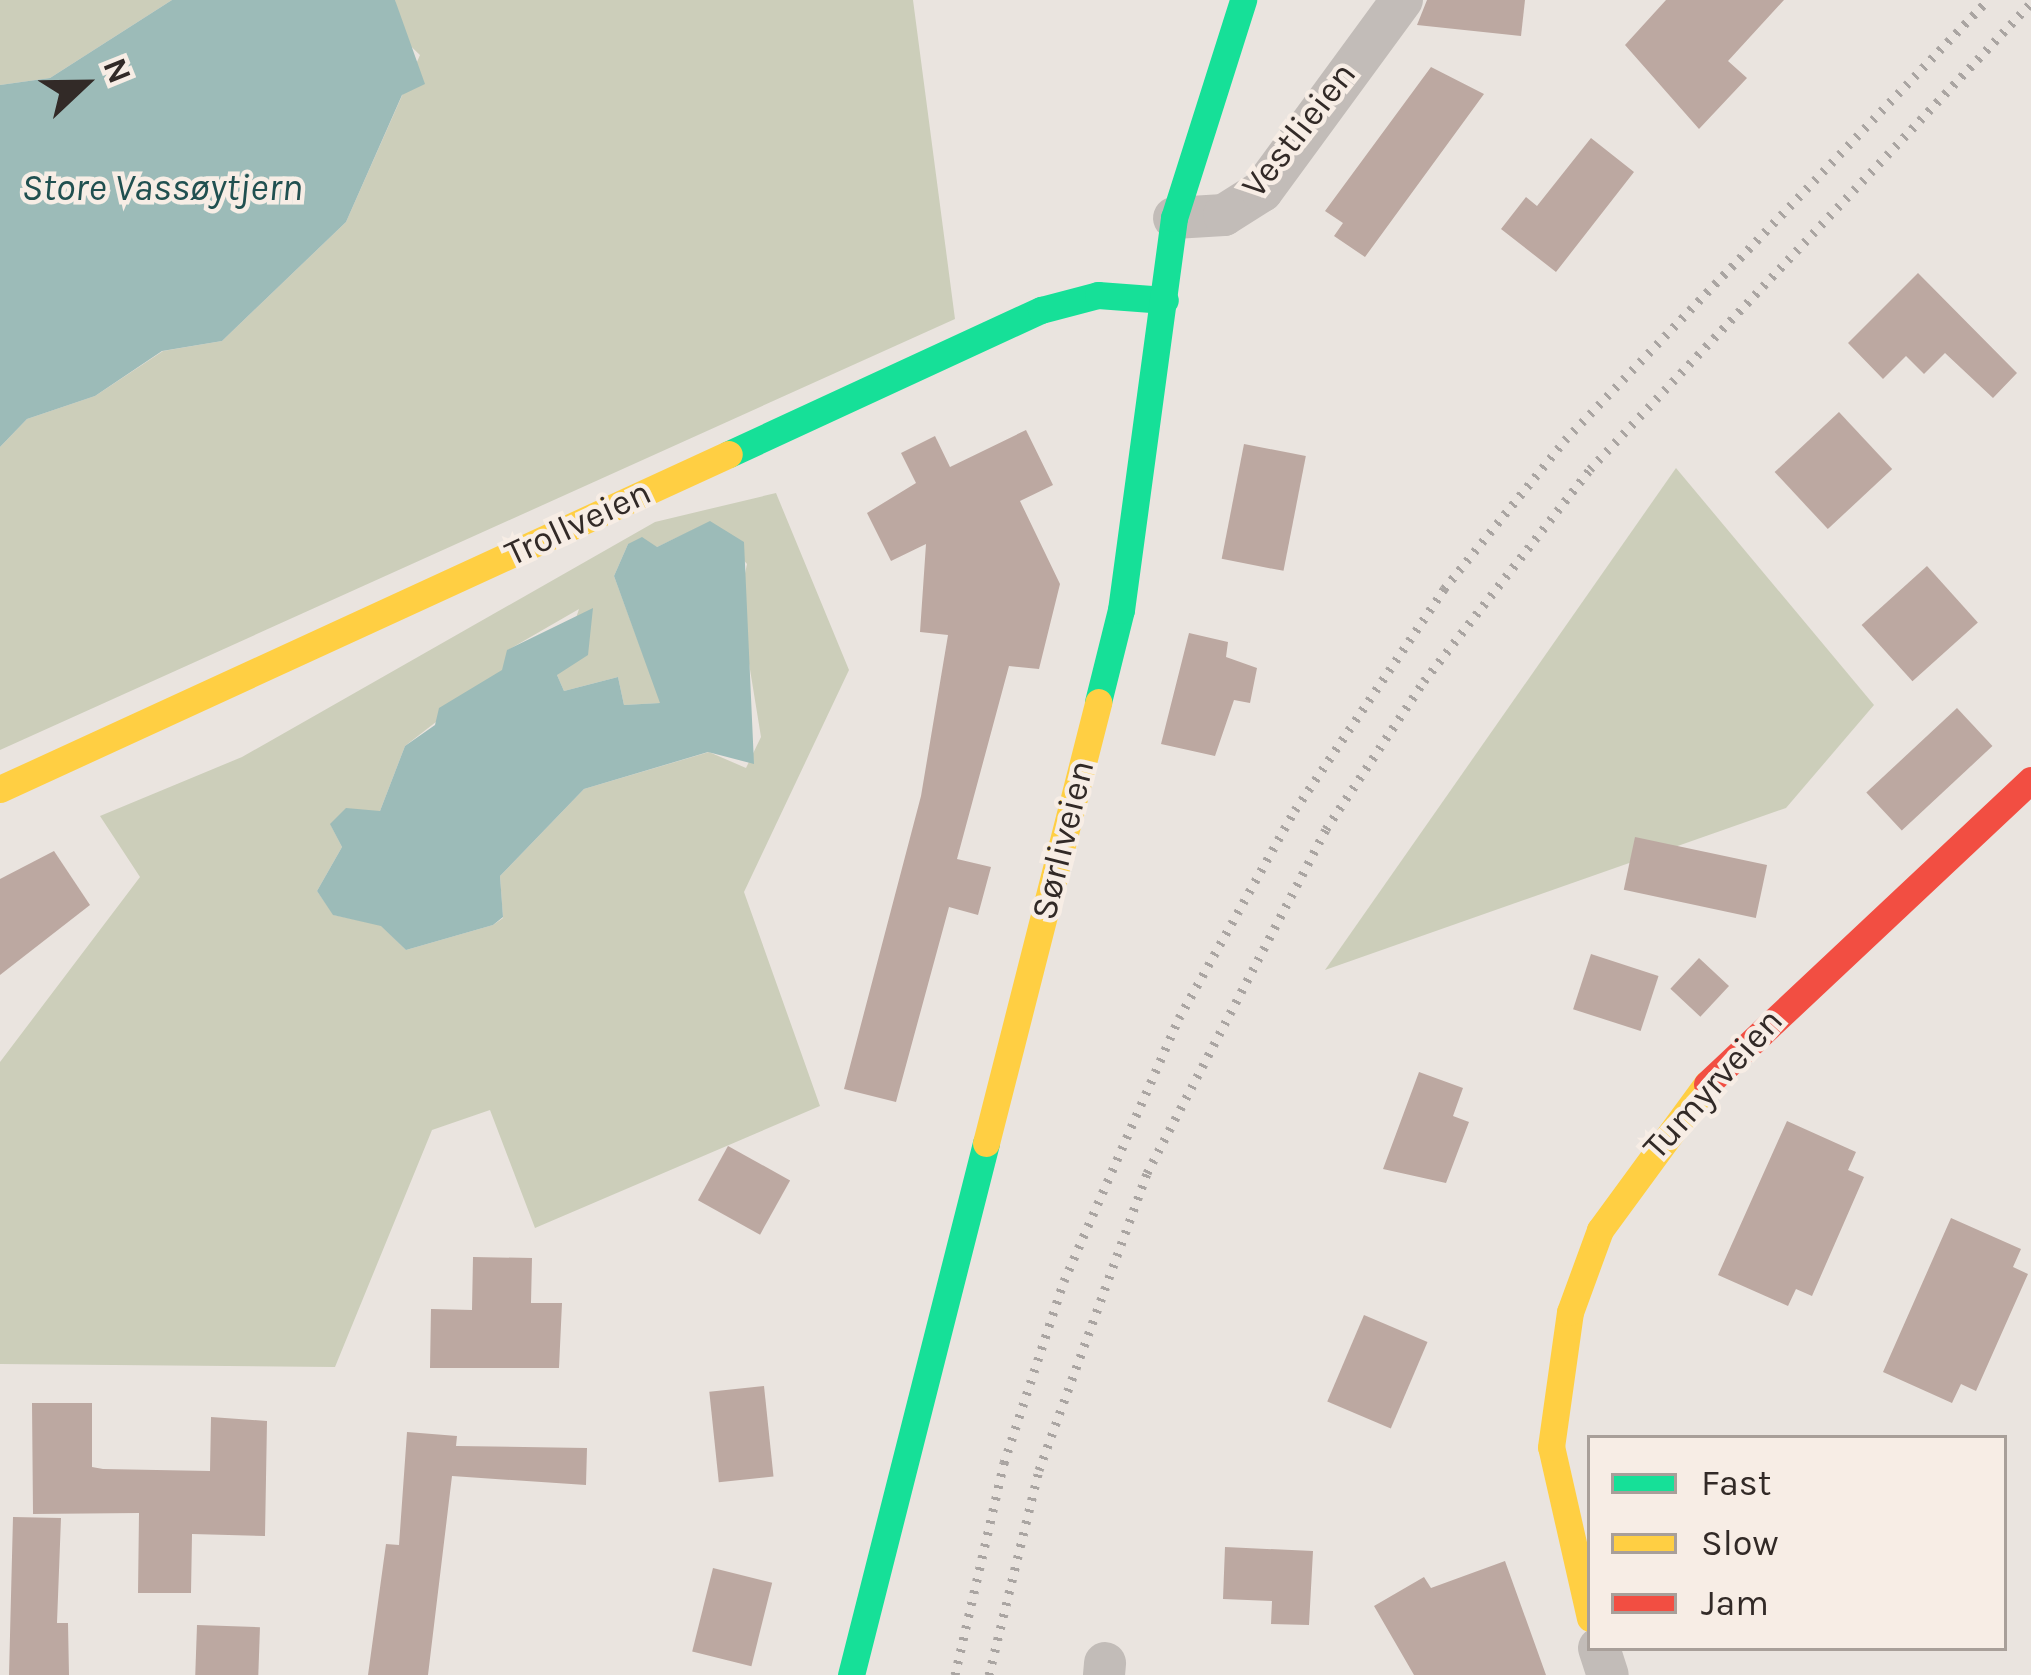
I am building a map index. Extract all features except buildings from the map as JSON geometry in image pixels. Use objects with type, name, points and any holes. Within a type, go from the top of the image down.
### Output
[{"type":"street","name":"Sørliveien","points":[[851,1675],[1120,610],[1174,218],[1243,0]]},
{"type":"street","name":"Vestlieien","points":[[1174,218],[1224,215],[1262,190],[1402,0]]},
{"type":"street","name":"Trollveien","points":[[0,789],[1041,310],[1097,296],[1165,300]]},
{"type":"street","name":"Tumyrveien","points":[[1587,1605],[1551,1447],[1570,1312],[1600,1230],[1726,1058],[2031,780]]},
{"type":"green space","points":[[0,0],[172,0],[50,78],[0,85]]},
{"type":"green space","points":[[395,0],[913,0],[955,319],[0,750],[0,447],[27,419],[95,396],[163,351],[222,341],[346,222],[420,55],[401,37]]},
{"type":"green space","points":[[1676,468],[1874,705],[1786,808],[1325,970]]},
{"type":"green space","points":[[776,493],[849,670],[744,892],[820,1106],[535,1228],[490,1110],[432,1130],[335,1367],[0,1364],[0,1062],[140,877],[100,816],[242,757],[655,522]],"holes":[[[710,522],[747,564],[739,602],[761,737],[746,768],[709,752],[584,789],[500,876],[503,918],[493,925],[406,950],[381,925],[334,915],[317,891],[342,847],[331,825],[380,811],[405,746],[503,670],[508,650],[579,609],[557,675],[564,691],[618,677],[624,705],[661,703],[614,576],[628,544],[657,547]]]},
{"type":"water","name":"Store Vassøytjern","points":[[172,0],[395,0],[425,84],[402,95],[346,222],[222,341],[162,351],[95,396],[27,419],[0,447],[0,85],[50,78]]},
{"type":"water","points":[[710,521],[744,542],[754,764],[708,752],[584,789],[500,876],[503,917],[493,925],[406,950],[381,926],[333,915],[317,891],[342,847],[330,824],[346,808],[380,811],[405,746],[435,725],[439,708],[502,670],[507,650],[593,608],[588,655],[557,675],[564,691],[618,677],[624,705],[660,703],[614,576],[628,544],[642,537],[657,547]]},
{"type":"railway","points":[[955,1675],[1004,1463],[1064,1281],[1179,1018],[1295,810],[1444,589],[1565,440],[1988,0]]},
{"type":"railway","points":[[989,1675],[1039,1470],[1147,1173],[1326,829],[1424,681],[1590,469],[2031,3]]},
{"type":"traffic: fast","points":[[1098,702],[1121,610],[1174,218],[1243,0]]},
{"type":"traffic: fast","points":[[729,454],[1041,310],[1098,295],[1165,300]]},
{"type":"traffic: fast","points":[[851,1675],[986,1143]]},
{"type":"traffic: slow","points":[[0,789],[729,454]]},
{"type":"traffic: slow","points":[[986,1143],[1098,702]]},
{"type":"traffic: slow","points":[[1587,1605],[1551,1447],[1570,1312],[1600,1230],[1707,1084]]},
{"type":"traffic: jam","points":[[1707,1084],[2031,780]]}]
